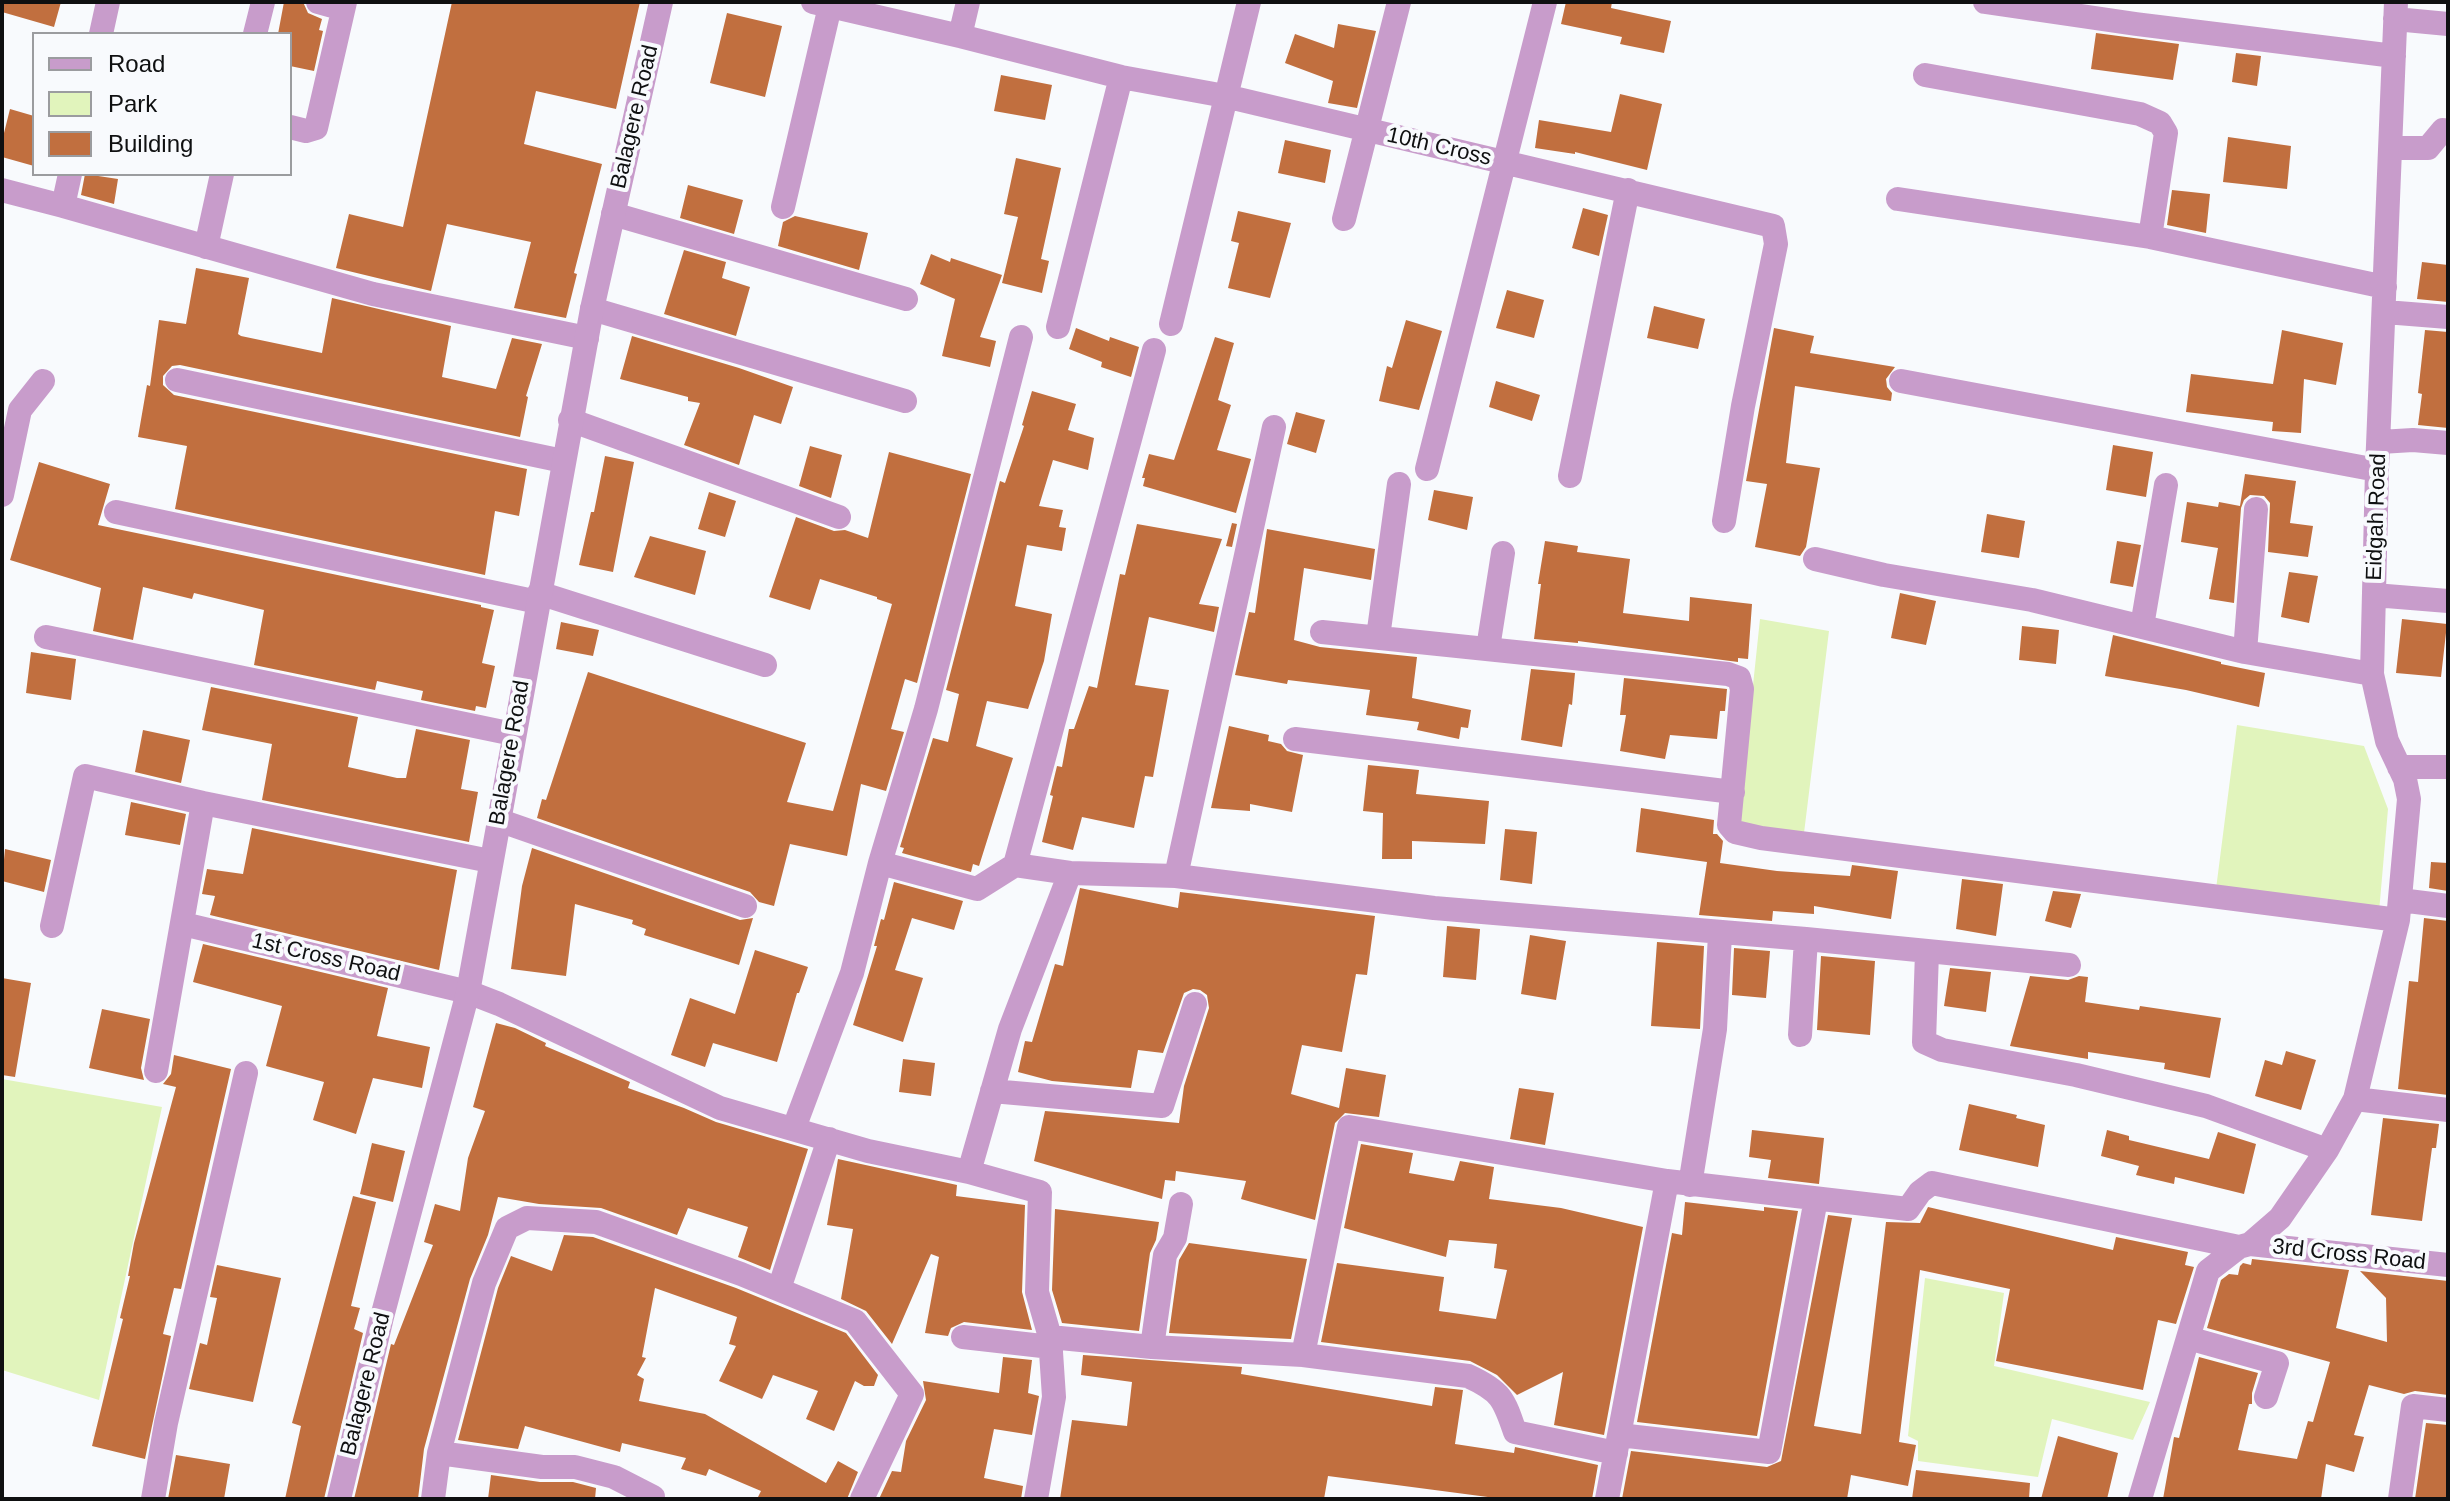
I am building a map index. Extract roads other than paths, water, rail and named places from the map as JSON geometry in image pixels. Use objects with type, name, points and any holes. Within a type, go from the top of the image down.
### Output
[{"type":"street","points":[[101,32],[108,2]]},
{"type":"street","points":[[256,32],[263,2]]},
{"type":"street","points":[[292,128],[306,131],[316,128],[344,5],[318,2]]},
{"type":"street","name":"Balagere Road","points":[[339,1499],[382,1317],[468,992],[570,420],[661,2]]},
{"type":"street","points":[[960,36],[968,2]]},
{"type":"street","points":[[1171,324],[1249,2]]},
{"type":"street","points":[[1344,219],[1399,2]]},
{"type":"street","points":[[1427,469],[1545,2]]},
{"type":"street","points":[[1985,2],[2138,13],[2394,56]]},
{"type":"street","points":[[783,207],[824,3]]},
{"type":"street","name":"10th Cross","points":[[824,3],[1121,77],[1225,96],[1773,226],[1776,244],[1743,406],[1724,521]]},
{"type":"street","points":[[2395,11],[2448,24]]},
{"type":"street","name":"Eidgah Road","points":[[2140,1499],[2208,1271],[2280,1218],[2327,1150],[2355,1099],[2399,910],[2409,799],[2405,779],[2387,741],[2372,674],[2395,11]]},
{"type":"street","points":[[1925,75],[2140,114],[2160,123],[2166,133],[2150,237]]},
{"type":"street","points":[[1058,327],[1121,77]]},
{"type":"street","points":[[2391,148],[2428,148],[2443,130],[2448,131]]},
{"type":"street","points":[[63,206],[70,176]]},
{"type":"street","points":[[206,247],[222,176]]},
{"type":"street","points":[[2,190],[373,294],[587,338]]},
{"type":"street","points":[[1570,476],[1628,190]]},
{"type":"street","points":[[1898,199],[2150,237],[2385,287]]},
{"type":"street","points":[[613,214],[906,299]]},
{"type":"street","points":[[592,309],[905,401]]},
{"type":"street","points":[[2385,312],[2448,317]]},
{"type":"street","points":[[794,1128],[852,973],[880,863],[926,709],[1021,337]]},
{"type":"street","points":[[1015,865],[1154,350]]},
{"type":"street","points":[[177,380],[563,461]]},
{"type":"street","points":[[2,495],[20,410],[43,381]]},
{"type":"street","points":[[1901,381],[2377,470]]},
{"type":"street","points":[[570,420],[839,517]]},
{"type":"street","points":[[1176,876],[1274,427]]},
{"type":"street","points":[[2380,442],[2413,440],[2448,443]]},
{"type":"street","points":[[1378,637],[1399,484]]},
{"type":"street","points":[[2142,626],[2166,485]]},
{"type":"street","points":[[2245,652],[2256,509]]},
{"type":"street","points":[[116,512],[539,598],[765,665]]},
{"type":"street","points":[[1488,648],[1503,553]]},
{"type":"street","points":[[1815,559],[1884,575],[2032,600],[2245,652],[2372,674]]},
{"type":"street","points":[[2374,595],[2448,601]]},
{"type":"street","points":[[1322,632],[1728,674],[1739,678],[1742,689],[1729,825],[1735,832],[1761,838],[2399,910],[2448,906]]},
{"type":"street","points":[[46,637],[513,734]]},
{"type":"street","points":[[1295,739],[1733,792]]},
{"type":"street","points":[[2399,767],[2448,767]]},
{"type":"street","points":[[52,926],[85,776],[490,861]]},
{"type":"street","points":[[156,1071],[203,803]]},
{"type":"street","points":[[498,820],[745,906]]},
{"type":"street","points":[[880,863],[977,889],[1015,865],[1070,873],[1176,876],[1434,908],[2069,965]]},
{"type":"street","points":[[969,1172],[1010,1029],[1070,873]]},
{"type":"street","name":"1st Cross Road","points":[[183,924],[468,992],[720,1108],[868,1151],[969,1172],[1040,1192],[1037,1292],[1051,1342]]},
{"type":"street","points":[[1607,1499],[1715,1029],[1720,934]]},
{"type":"street","points":[[1800,1035],[1806,939]]},
{"type":"street","points":[[1927,952],[1924,1042],[1942,1050],[2076,1075],[2206,1106],[2327,1150]]},
{"type":"street","points":[[992,1091],[1162,1106],[1195,1004]]},
{"type":"street","points":[[153,1499],[166,1423],[246,1073]]},
{"type":"street","points":[[2355,1099],[2448,1110]]},
{"type":"street","points":[[963,1337],[1303,1355],[1468,1376],[1488,1385],[1504,1401],[1515,1432],[1618,1444],[1769,1452],[1816,1199],[1678,1183],[1349,1127],[1303,1355]]},
{"type":"street","points":[[779,1289],[829,1139]]},
{"type":"street","name":"3rd Cross Road","points":[[1816,1199],[1908,1209],[1920,1192],[1932,1183],[2245,1246],[2448,1265]]},
{"type":"street","points":[[1152,1347],[1165,1255],[1175,1238],[1181,1204]]},
{"type":"street","points":[[433,1499],[439,1453],[484,1283],[507,1228],[527,1218],[596,1222],[779,1289],[855,1321],[912,1394],[862,1499]]},
{"type":"street","points":[[2188,1338],[2277,1363],[2266,1397]]},
{"type":"street","points":[[1036,1499],[1054,1397],[1051,1342]]},
{"type":"street","points":[[2400,1499],[2413,1406],[2448,1410]]},
{"type":"street","points":[[439,1453],[542,1467],[575,1467],[614,1477],[653,1499]]}]
